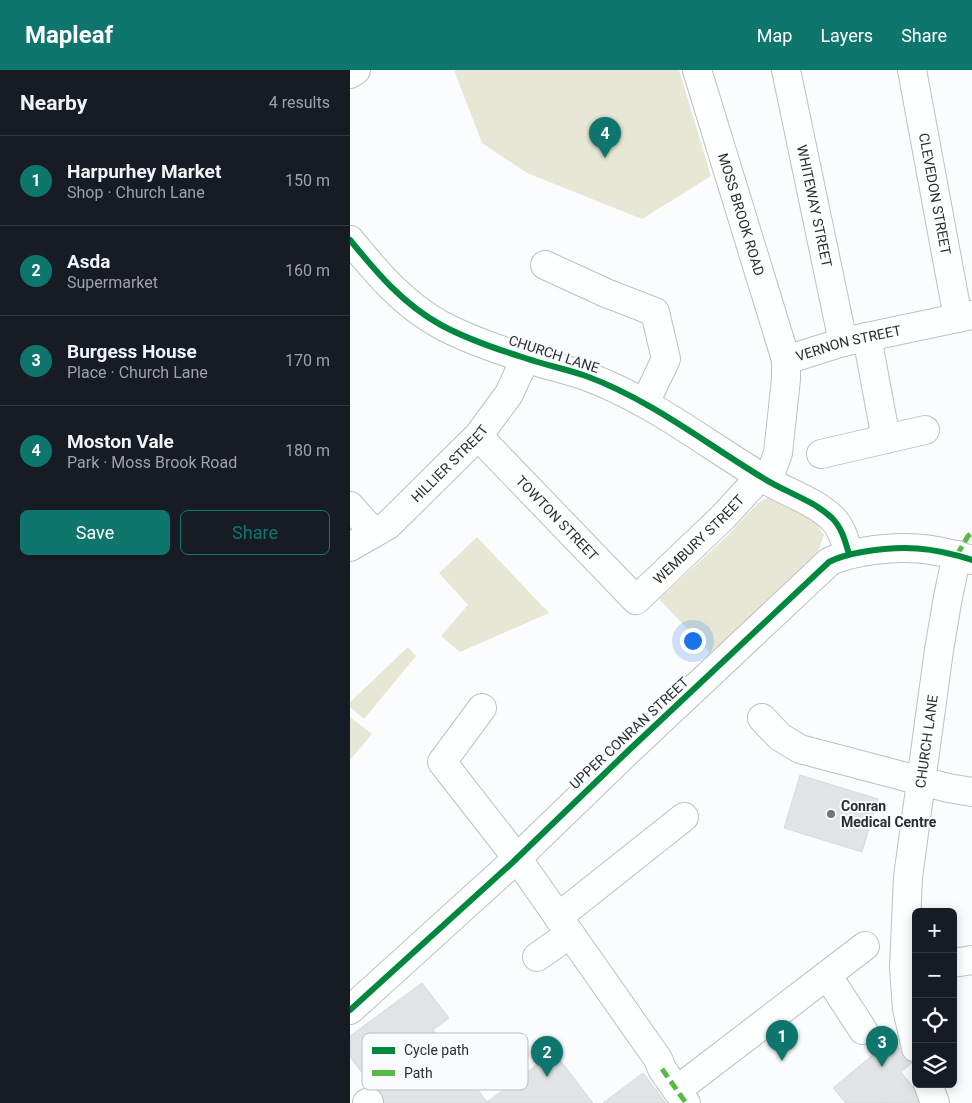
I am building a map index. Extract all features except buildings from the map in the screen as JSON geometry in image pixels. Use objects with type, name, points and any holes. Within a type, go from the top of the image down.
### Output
[{"type":"street","points":[[350,74],[356,70]]},
{"type":"street","name":"MOSS BROOK ROAD","points":[[697,70],[786,360]]},
{"type":"street","name":"WHITEWAY STREET","points":[[786,70],[855,340],[886,439]]},
{"type":"street","name":"CLEVEDON STREET","points":[[912,70],[965,316]]},
{"type":"street","name":"CHURCH LANE","points":[[350,240],[386,283],[409,304],[440,324],[480,343],[525,359],[586,376],[645,403],[764,479],[821,509],[839,526],[849,554]]},
{"type":"street","points":[[545,265],[606,293],[655,312],[666,359],[645,403]]},
{"type":"street","name":"VERNON STREET","points":[[764,479],[778,453],[786,379],[786,360],[855,340],[965,316]]},
{"type":"street","name":"HILLIER STREET","points":[[350,547],[388,525],[478,436],[509,394],[525,359]]},
{"type":"street","points":[[821,454],[926,430]]},
{"type":"street","name":"TOWTON STREET","points":[[478,436],[636,600]]},
{"type":"street","name":"WEMBURY STREET","points":[[636,600],[764,479]]},
{"type":"street","points":[[350,506],[374,533]]},
{"type":"street","name":"UPPER CONRAN STREET","points":[[355,997],[517,858],[824,567],[835,559],[849,554],[899,547],[916,548],[965,558]]},
{"type":"street","name":"CHURCH LANE","points":[[915,1043],[907,1009],[910,968],[908,876],[948,597],[965,558]]},
{"type":"street","points":[[482,708],[442,762],[517,858],[658,1059],[675,1087],[865,946]]},
{"type":"street","points":[[762,718],[780,737],[800,748],[921,781],[972,792]]},
{"type":"street","points":[[536,957],[564,926],[684,817]]},
{"type":"street","points":[[957,962],[972,960]]},
{"type":"street","points":[[827,975],[863,1030]]},
{"type":"street","points":[[929,1088],[935,1103]]},
{"type":"green space","points":[[454,70],[679,70],[711,176],[642,219],[527,173],[482,143]]},
{"type":"green space","points":[[773,495],[812,517],[824,535],[818,552],[773,599],[712,655],[659,599],[726,537],[758,503]]},
{"type":"green space","points":[[477,537],[549,613],[460,652],[441,636],[468,605],[439,573]]},
{"type":"green space","points":[[408,647],[416,656],[364,719],[350,707],[350,702]]},
{"type":"green space","points":[[350,717],[372,734],[350,760]]},
{"type":"marked path","points":[[957,555],[968,536],[972,533]]},
{"type":"marked path","points":[[662,1069],[686,1103]]},
{"type":"cycle path","points":[[350,240],[391,287],[427,317],[482,343],[586,376],[633,397],[763,478],[808,501],[824,512],[838,526],[849,554]]},
{"type":"cycle path","points":[[350,1010],[512,863],[829,562],[858,553],[891,548],[917,548],[944,552],[972,560]]},
{"type":"place","name":"Moston Vale","points":[[605,158]]},
{"type":"place","name":"Conran Medical Centre","points":[[831,814]]},
{"type":"place","name":"Harpurhey Market","points":[[782,1061]]},
{"type":"place","name":"Burgess House","points":[[882,1067]]},
{"type":"place","name":"Asda","points":[[547,1077]]}]
